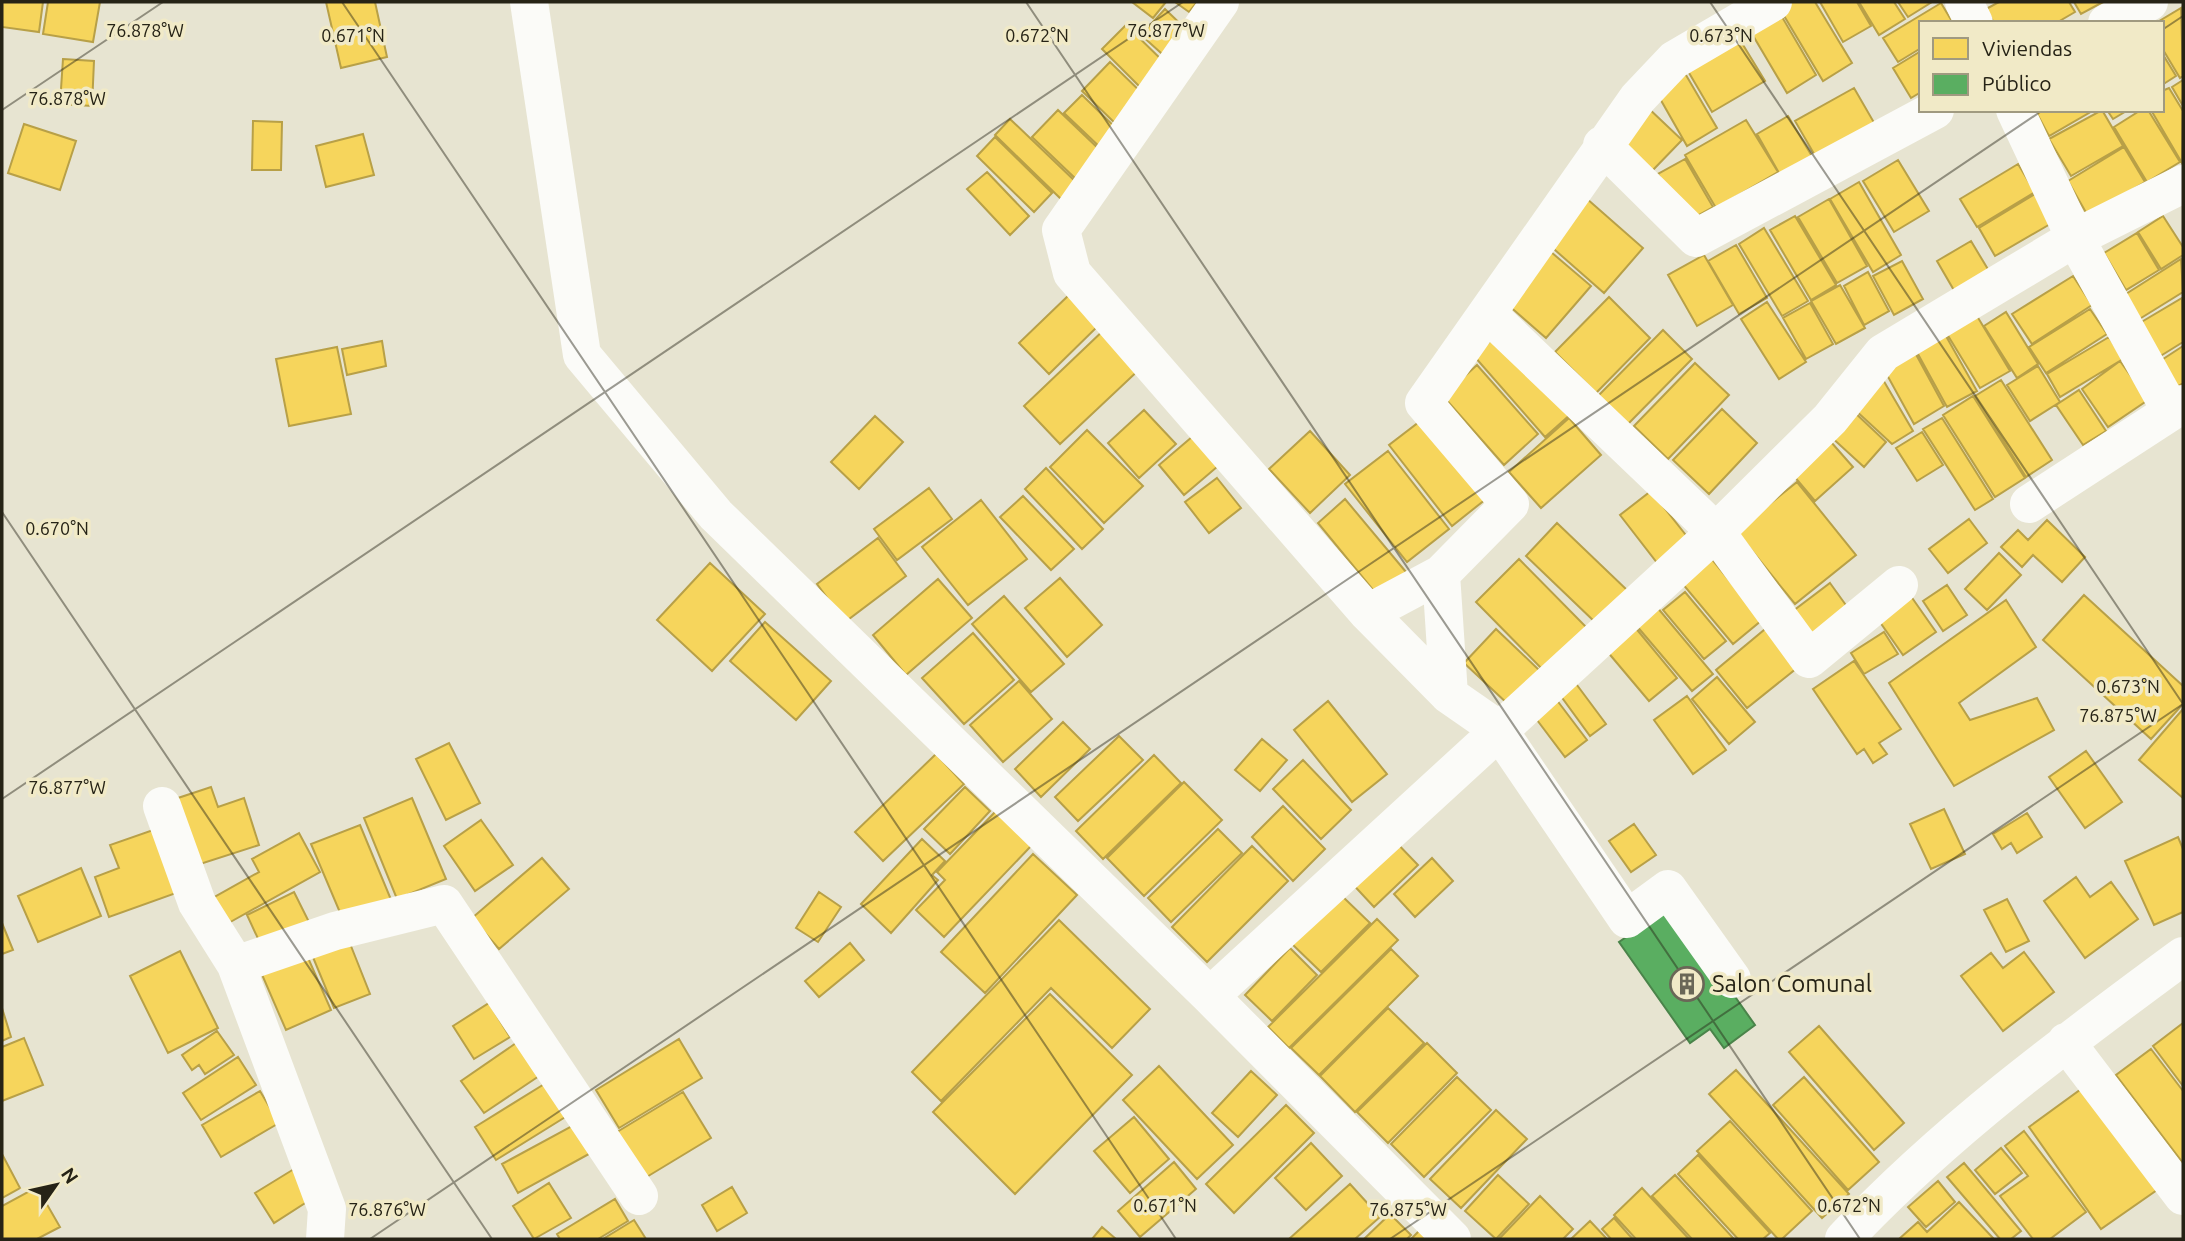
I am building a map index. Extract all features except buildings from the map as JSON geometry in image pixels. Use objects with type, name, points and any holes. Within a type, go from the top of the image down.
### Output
[{"type":"street","points":[[529,2],[582,355],[716,515],[1210,996],[1452,1239]]},
{"type":"street","points":[[1220,2],[1061,230],[1072,273],[1368,613],[1449,695],[1499,729],[1627,919],[1668,890],[1732,979]]},
{"type":"street","points":[[1368,613],[1441,574],[1510,504],[1423,403],[1489,314],[1602,145],[1638,98],[1674,60],[1773,2]]},
{"type":"street","points":[[1964,2],[1973,21]]},
{"type":"street","points":[[2111,21],[2149,2]]},
{"type":"street","points":[[1602,145],[1696,238],[1931,112]]},
{"type":"street","points":[[2016,112],[2075,238],[2177,407],[2029,504]]},
{"type":"street","points":[[1210,996],[1716,532],[1830,419],[1883,353],[2075,238],[2183,184]]},
{"type":"street","points":[[1489,314],[1716,532],[1809,659],[1899,585]]},
{"type":"street","points":[[1441,574],[1449,695]]},
{"type":"street","points":[[162,806],[197,903],[236,965],[327,1209],[325,1239]]},
{"type":"street","points":[[236,965],[335,931],[444,904],[639,1196]]},
{"type":"street","points":[[1844,1239],[1890,1190],[2066,1042],[2183,957]]},
{"type":"street","points":[[2066,1042],[2183,1196]]},
{"type":"place","name":"Salon Comunal","points":[[1687,984]]}]
